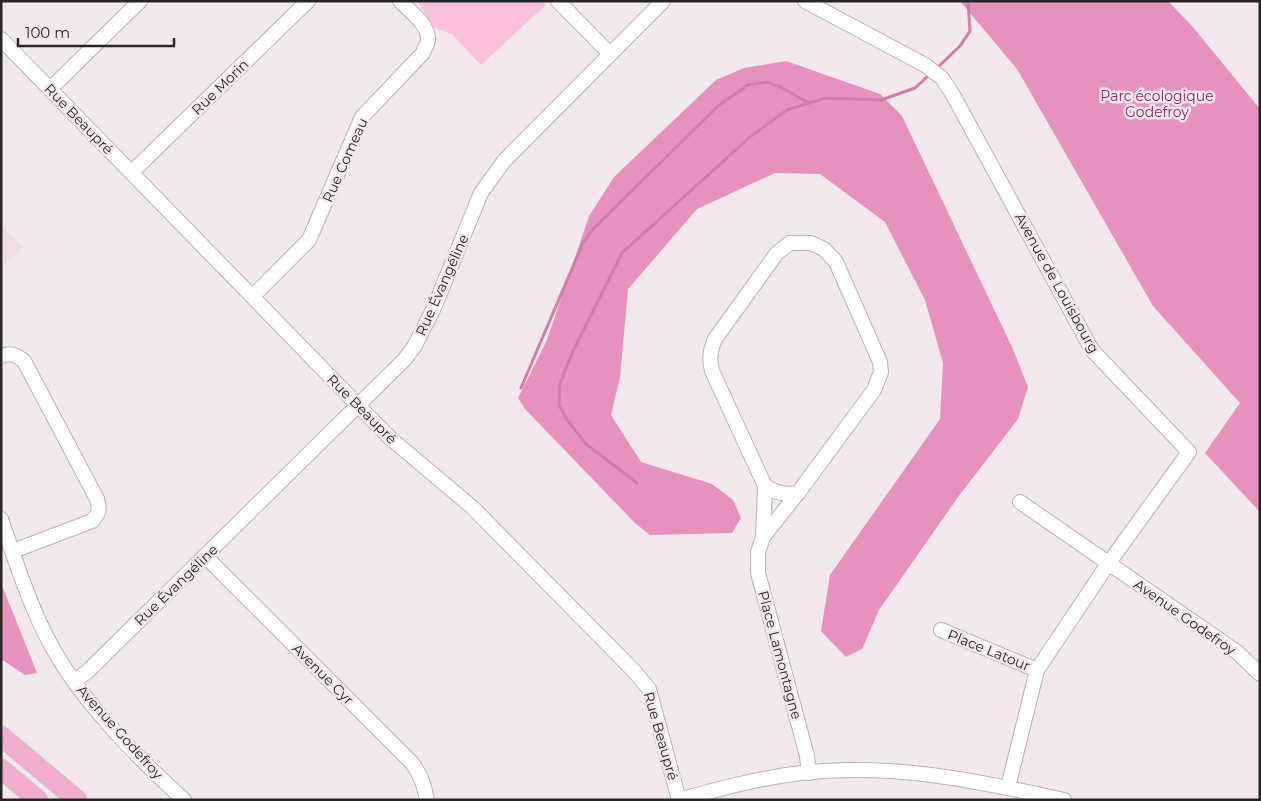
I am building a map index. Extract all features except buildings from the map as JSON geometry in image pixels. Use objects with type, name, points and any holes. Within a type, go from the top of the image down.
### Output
[{"type":"highway","points":[[1,736],[77,800]]},
{"type":"highway","points":[[1,769],[38,800]]},
{"type":"street","points":[[50,89],[140,1]]},
{"type":"street","name":"Rue Morin","points":[[132,172],[308,1]]},
{"type":"street","name":"Rue Comeau","points":[[253,296],[309,240],[362,117],[423,53],[428,42],[427,33],[420,22],[400,1]]},
{"type":"street","points":[[558,1],[610,54]]},
{"type":"street","name":"Rue Évangéline","points":[[74,682],[87,672],[393,373],[414,347],[433,310],[481,193],[504,161],[663,1]]},
{"type":"street","name":"Avenue de Louisbourg","points":[[805,1],[925,65],[942,78],[1092,350],[1189,452],[1108,564],[1037,670],[1008,787]]},
{"type":"street","name":"Rue Beaupré","points":[[1,39],[359,406],[406,452],[452,488],[472,507],[638,676],[649,689],[679,800]]},
{"type":"street","name":"Place Lamontagne","points":[[763,538],[874,390],[881,372],[880,362],[836,262],[824,248],[811,243],[790,243],[777,253],[715,339],[710,349],[709,360],[712,372],[765,486],[763,538],[758,552],[758,573],[807,756],[809,772]]},
{"type":"street","points":[[1,356],[10,354],[24,361],[100,507],[98,515],[92,521],[13,551]]},
{"type":"street","points":[[765,486],[774,492],[783,494],[798,493]]},
{"type":"street","name":"Avenue Godefroy","points":[[1020,502],[1237,652],[1260,674]]},
{"type":"street","name":"Avenue Godefroy","points":[[1,519],[29,597],[58,658],[74,682],[113,728],[184,800]]},
{"type":"street","name":"Avenue Cyr","points":[[205,556],[412,763],[423,781],[427,800]]},
{"type":"street","name":"Place Latour","points":[[941,630],[1037,670]]},
{"type":"street","points":[[679,800],[752,782],[809,772],[853,770],[900,771],[941,775],[1008,787],[1064,800]]},
{"type":"shaded area","points":[[417,1],[543,1],[546,5],[481,65],[452,34],[434,28]]},
{"type":"shaded area","points":[[1,226],[23,247],[1,268]]},
{"type":"green space","name":"Parc écologique Godefroy","points":[[960,1],[1168,1],[1192,26],[1260,109],[1260,512],[1205,453],[1240,403],[1153,306],[1017,69]]},
{"type":"green space","points":[[786,61],[880,94],[902,116],[1012,347],[1028,387],[1018,419],[958,497],[879,610],[862,649],[846,657],[821,631],[830,575],[940,419],[943,363],[925,300],[885,222],[820,174],[775,173],[697,209],[628,289],[620,377],[611,415],[641,462],[712,484],[733,500],[741,518],[732,533],[650,535],[635,523],[525,409],[518,398],[547,340],[589,216],[614,177],[716,80],[744,68]]},
{"type":"green space","points":[[1,583],[37,673],[25,675],[1,659]]},
{"type":"waterway","points":[[937,68],[960,46],[970,31],[968,1]]},
{"type":"waterway","points":[[637,483],[586,444],[567,420],[559,405],[560,383],[574,349],[622,253],[750,137],[787,110],[825,98],[881,100],[915,88],[930,74]]},
{"type":"waterway","points":[[521,388],[583,243],[592,230],[718,106],[748,85],[766,82],[781,87],[809,103]]}]
